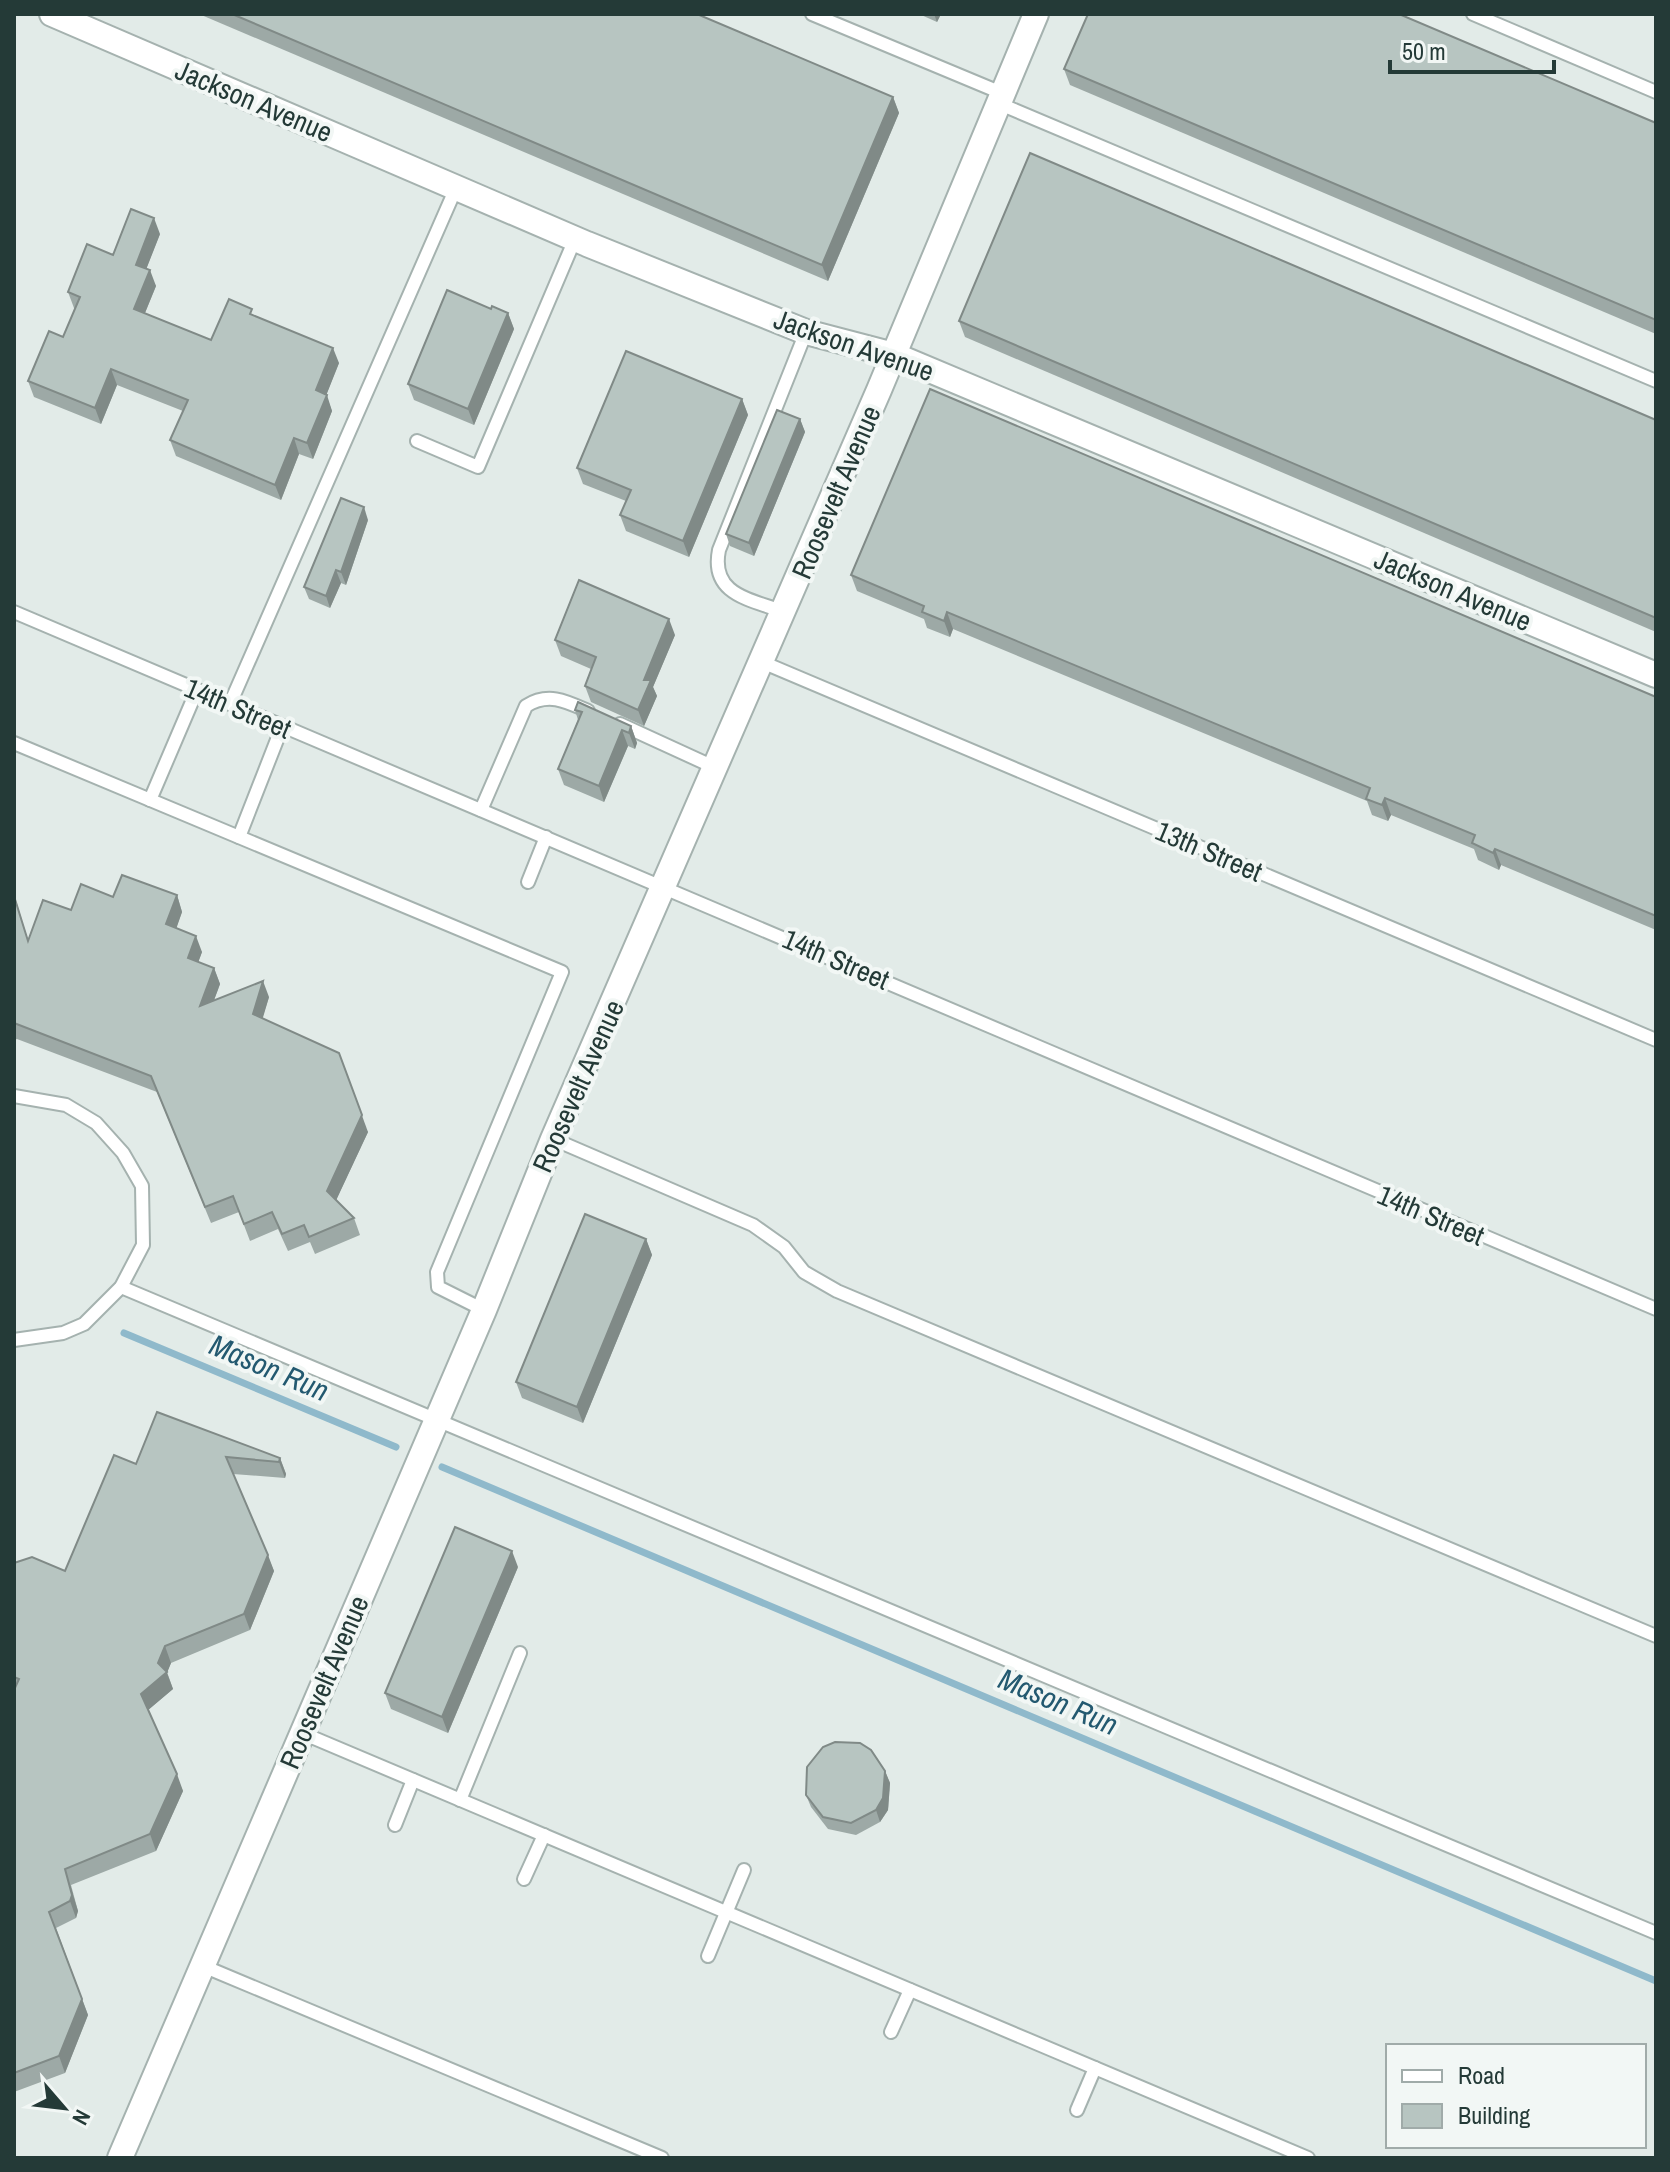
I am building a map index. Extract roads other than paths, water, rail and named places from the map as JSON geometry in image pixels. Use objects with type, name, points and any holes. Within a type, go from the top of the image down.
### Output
[{"type":"street","name":"Jackson Avenue","points":[[52,14],[575,239],[806,332],[894,355],[1656,675]]},
{"type":"street","name":"Roosevelt Avenue","points":[[120,2158],[435,1418],[484,1310],[553,1139],[666,888],[894,355],[1036,14]]},
{"type":"lane","points":[[812,14],[1656,381]]},
{"type":"lane","points":[[1473,14],[1656,92]]},
{"type":"lane","points":[[230,704],[456,188]]},
{"type":"lane","points":[[417,441],[478,467],[575,239]]},
{"type":"lane","points":[[784,612],[736,594],[721,582],[716,568],[719,550],[806,332]]},
{"type":"lane","name":"14th Street","points":[[14,612],[1656,1309]]},
{"type":"lane","name":"13th Street","points":[[762,662],[1656,1040]]},
{"type":"lane","points":[[150,800],[197,690]]},
{"type":"lane","points":[[481,810],[526,706],[539,697],[562,699],[717,768]]},
{"type":"lane","points":[[239,837],[282,727]]},
{"type":"lane","points":[[14,743],[562,972],[437,1272],[438,1287],[484,1310]]},
{"type":"lane","points":[[528,882],[546,837]]},
{"type":"lane","points":[[14,1096],[66,1105],[96,1123],[123,1153],[142,1186],[143,1245],[121,1287],[84,1324],[63,1333],[14,1340]]},
{"type":"lane","points":[[553,1139],[753,1225],[784,1247],[804,1272],[837,1291],[1656,1636]]},
{"type":"lane","points":[[121,1287],[1656,1933]]},
{"type":"lane","points":[[460,1800],[520,1653]]},
{"type":"lane","points":[[302,1733],[1095,2068],[1278,2152],[1308,2158]]},
{"type":"lane","points":[[395,1825],[413,1780]]},
{"type":"lane","points":[[524,1879],[544,1835]]},
{"type":"lane","points":[[708,1956],[744,1870]]},
{"type":"lane","points":[[203,1966],[662,2158]]},
{"type":"lane","points":[[891,2032],[910,1990]]},
{"type":"lane","points":[[1077,2110],[1095,2068]]},
{"type":"waterway","name":"Mason Run","points":[[124,1333],[396,1447]]},
{"type":"waterway","name":"Mason Run","points":[[442,1467],[1656,1981]]}]
